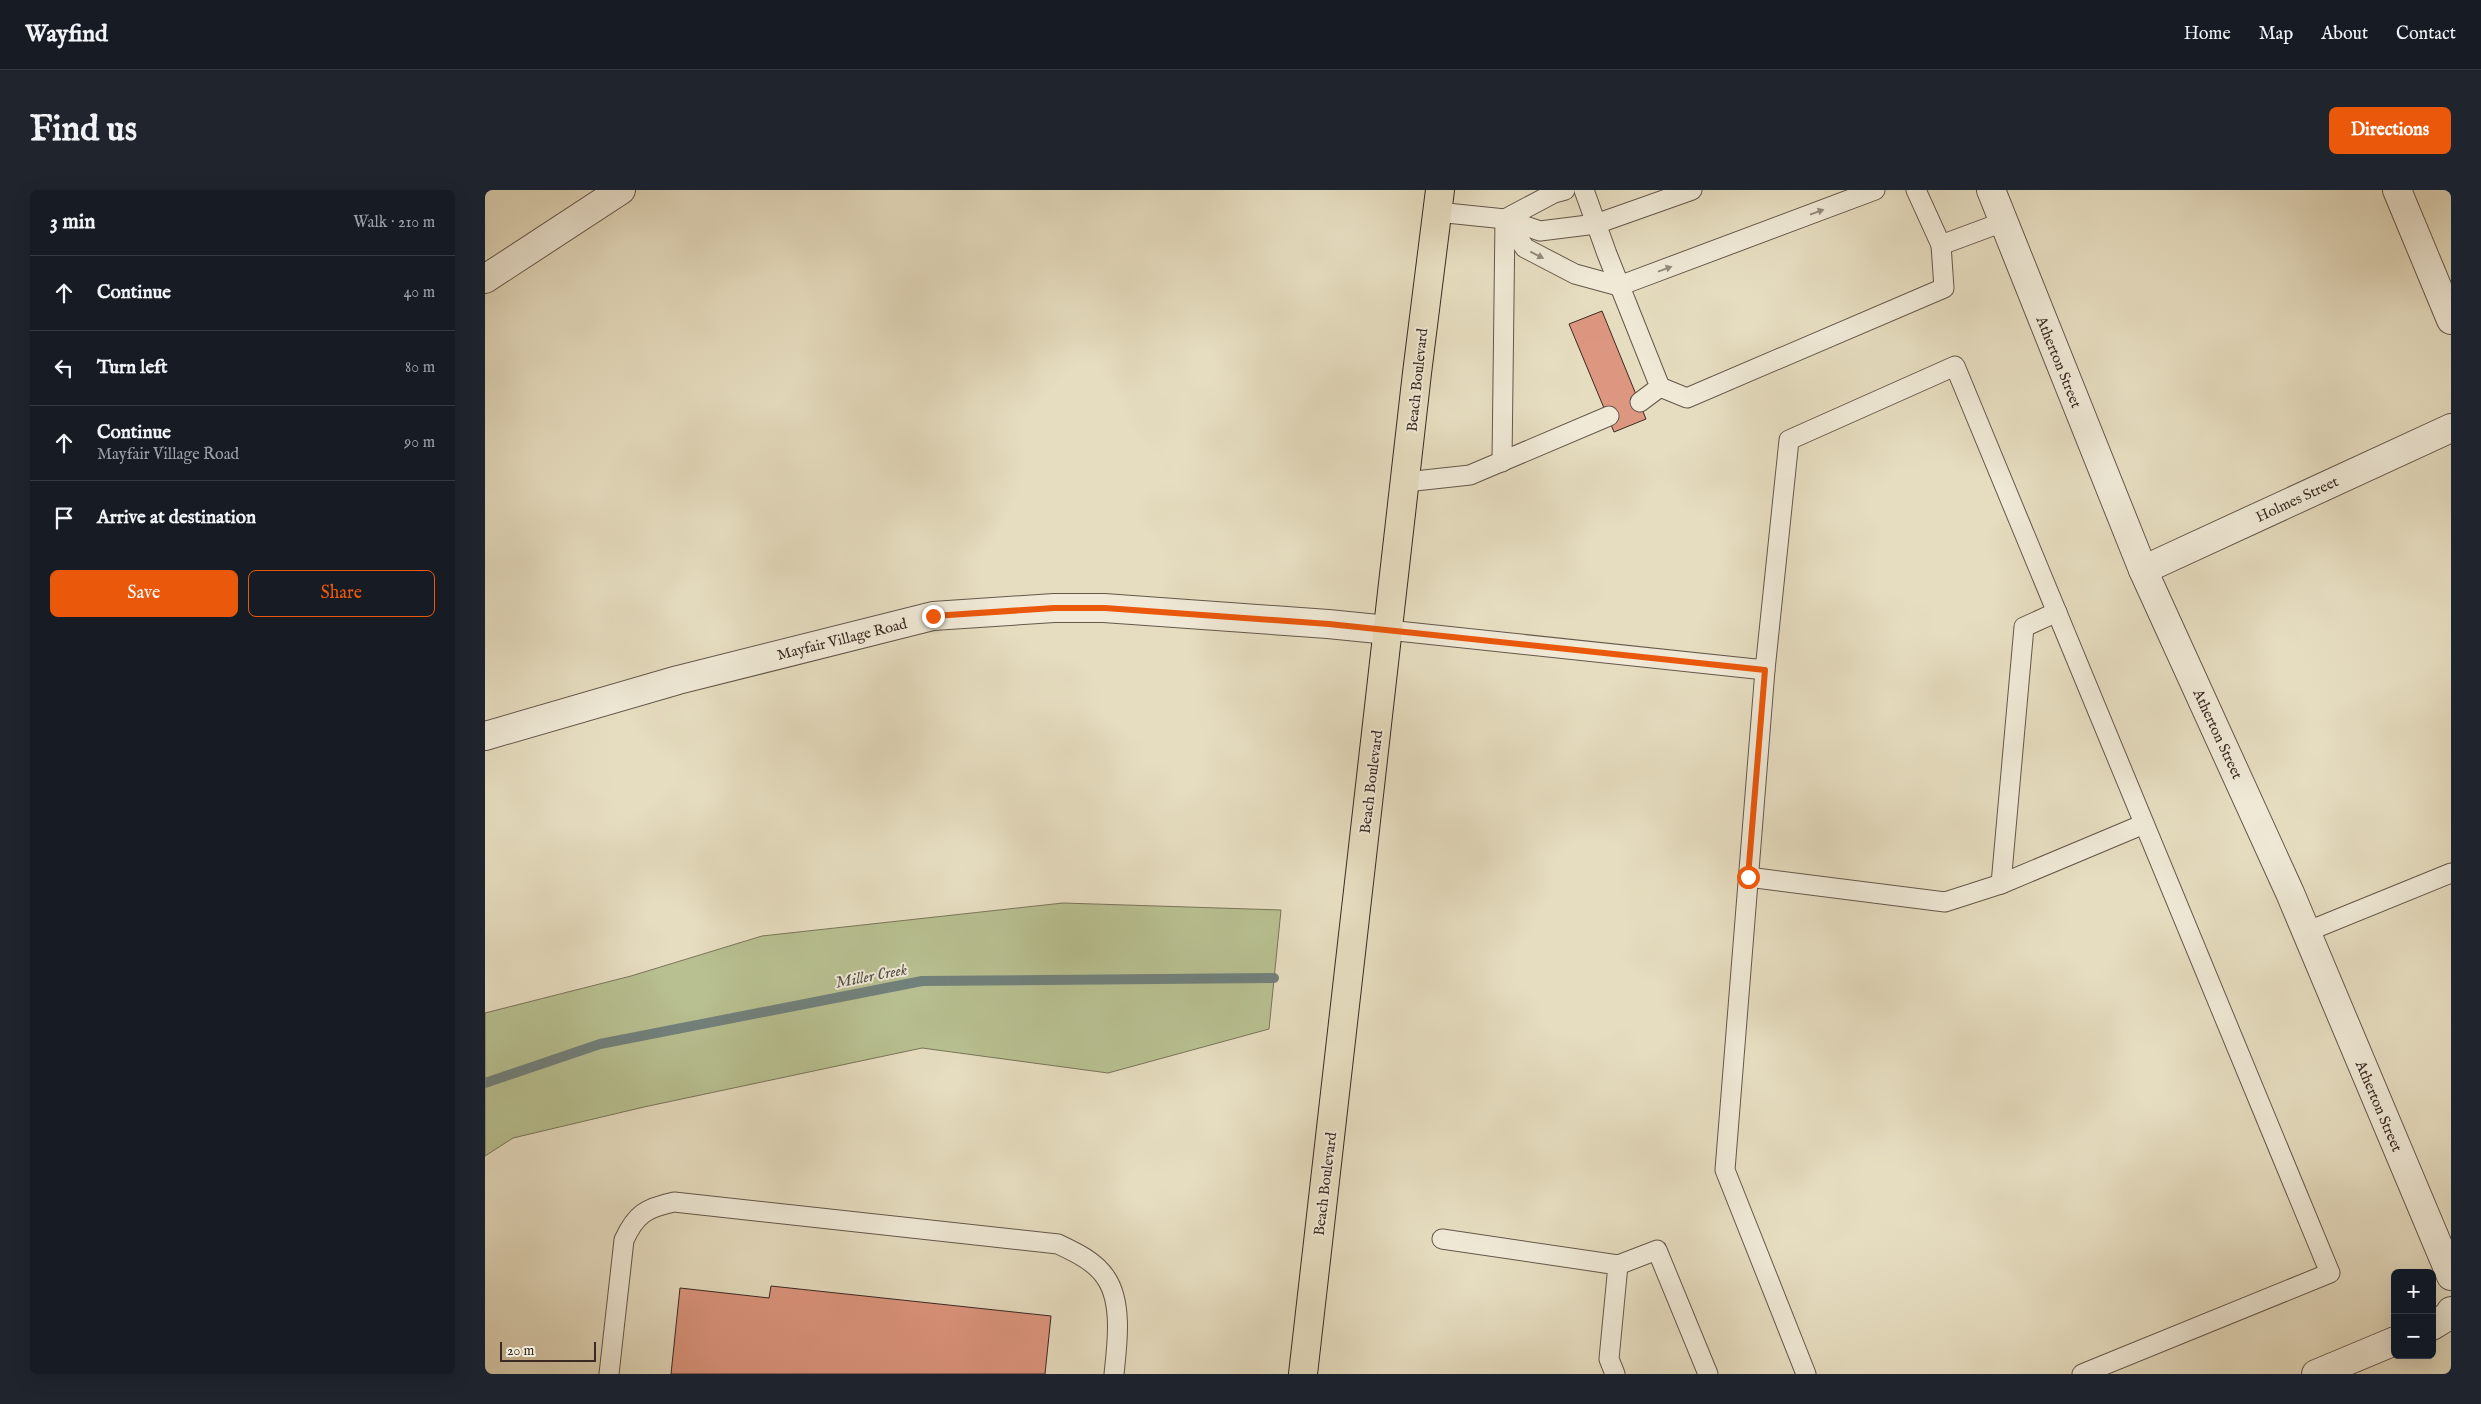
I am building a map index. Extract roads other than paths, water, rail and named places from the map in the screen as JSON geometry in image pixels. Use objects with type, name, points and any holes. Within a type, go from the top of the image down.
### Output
[{"type":"highway","name":"Beach Boulevard","points":[[1303,1374],[1438,201]]},
{"type":"street","points":[[485,279],[621,190]]},
{"type":"street","name":"Atherton Street","points":[[1991,190],[2143,570],[2306,932],[2451,1276]]},
{"type":"street","points":[[2397,190],[2451,320]]},
{"type":"street","name":"Holmes Street","points":[[2143,570],[2451,428]]},
{"type":"street","name":"Mayfair Village Road","points":[[485,736],[678,680],[933,616],[1054,608],[1105,608],[1388,630]]},
{"type":"street","points":[[2316,1374],[2391,1343]]},
{"type":"lane","points":[[1505,219],[1554,193],[1565,190]]},
{"type":"lane","points":[[1584,190],[1619,286],[1660,387],[1687,398],[1944,288],[1941,245],[1916,190]]},
{"type":"lane","points":[[1438,201],[1505,219],[1540,231],[1596,224],[1692,190]]},
{"type":"lane","points":[[1505,219],[1525,248],[1575,274],[1619,286],[1875,190]]},
{"type":"lane","points":[[1502,462],[1505,219]]},
{"type":"lane","points":[[1941,245],[2003,222]]},
{"type":"lane","points":[[1806,1374],[1725,1170],[1765,670],[1789,440],[1955,366],[2330,1273],[2082,1374]]},
{"type":"lane","points":[[1640,402],[1660,387]]},
{"type":"lane","points":[[1405,482],[1470,475],[1609,416]]},
{"type":"lane","points":[[2001,884],[2024,627],[2057,612]]},
{"type":"lane","points":[[1388,630],[1765,670]]},
{"type":"lane","points":[[1748,877],[1945,902],[2001,884],[2144,824]]},
{"type":"lane","points":[[2306,932],[2451,873]]},
{"type":"lane","points":[[609,1374],[624,1240],[632,1222],[651,1207],[673,1202],[1059,1244],[1083,1256],[1106,1278],[1116,1307],[1118,1337],[1114,1374]]},
{"type":"lane","points":[[1442,1239],[1618,1265],[1657,1250],[1708,1374]]},
{"type":"lane","points":[[1615,1374],[1609,1359],[1618,1265]]},
{"type":"waterway","name":"Miller Creek","points":[[485,1083],[600,1044],[922,981],[1274,978]]}]
